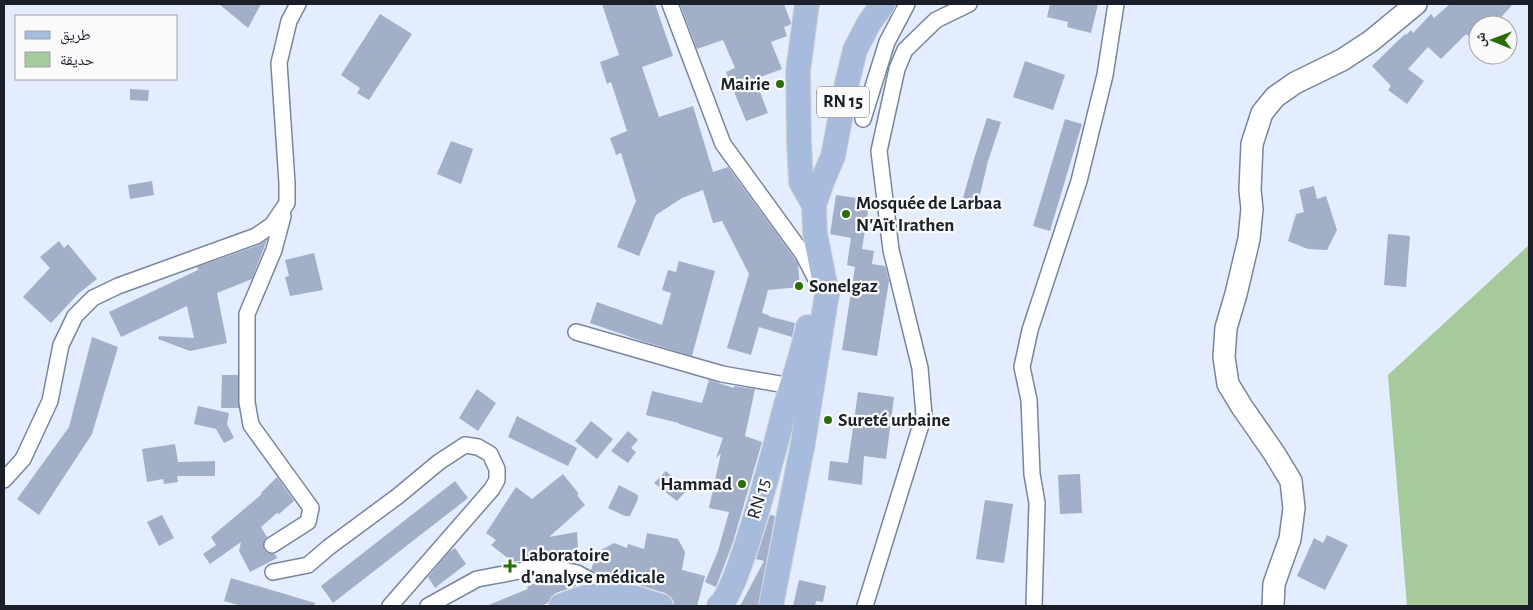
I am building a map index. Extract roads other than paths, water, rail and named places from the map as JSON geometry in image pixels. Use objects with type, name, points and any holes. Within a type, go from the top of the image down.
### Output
[{"type":"main road","name":"RN 15","points":[[807,4],[798,71],[799,141],[801,182],[814,205]]},
{"type":"main road","name":"RN 15","points":[[771,606],[802,443],[827,294],[819,272],[814,205],[833,156],[855,50],[869,23],[883,4]]},
{"type":"main road","points":[[1273,606],[1274,584],[1290,539],[1294,508],[1290,481],[1274,453],[1228,384],[1224,357],[1226,328],[1249,239],[1252,209],[1250,190],[1252,144],[1262,113],[1275,97],[1294,82],[1349,55],[1371,41],[1416,4]]},
{"type":"main road","name":"RN 15","points":[[719,606],[729,593],[757,508],[807,334],[819,272]]},
{"type":"main road","points":[[561,606],[600,595],[615,594],[661,606]]},
{"type":"street","points":[[272,546],[308,522],[311,508],[251,424],[247,402],[247,314],[274,250],[287,202],[279,63],[289,21],[298,4]]},
{"type":"street","points":[[670,4],[723,144],[803,254],[819,272]]},
{"type":"street","points":[[863,119],[887,42],[907,4]]},
{"type":"street","points":[[865,606],[924,415],[920,368],[891,250],[879,151],[897,69],[905,50],[936,20],[969,4]]},
{"type":"street","points":[[1034,606],[1037,503],[1032,474],[1029,400],[1022,367],[1030,330],[1079,181],[1104,75],[1116,4]]},
{"type":"street","points":[[887,42],[905,50]]},
{"type":"street","points":[[4,480],[23,459],[50,401],[61,345],[75,316],[93,298],[118,286],[256,236],[272,226],[287,202]]},
{"type":"street","points":[[576,332],[722,374],[791,386]]},
{"type":"street","points":[[273,572],[308,565],[439,462],[464,445],[478,447],[490,454],[497,469],[497,480],[492,489],[390,606]]},
{"type":"street","points":[[428,606],[477,579],[546,566],[577,573],[615,594]]},
{"type":"place","name":"Mairie","points":[[780,84]]},
{"type":"place","name":"Mosquée de Larbaa N'Aït Irathen","points":[[846,214]]},
{"type":"place","name":"Sonelgaz","points":[[799,286]]},
{"type":"place","name":"Sureté urbaine","points":[[828,420]]},
{"type":"place","name":"Hammad","points":[[742,484]]},
{"type":"place","name":"Laboratoire d'analyse médicale","points":[[510,566]]}]
